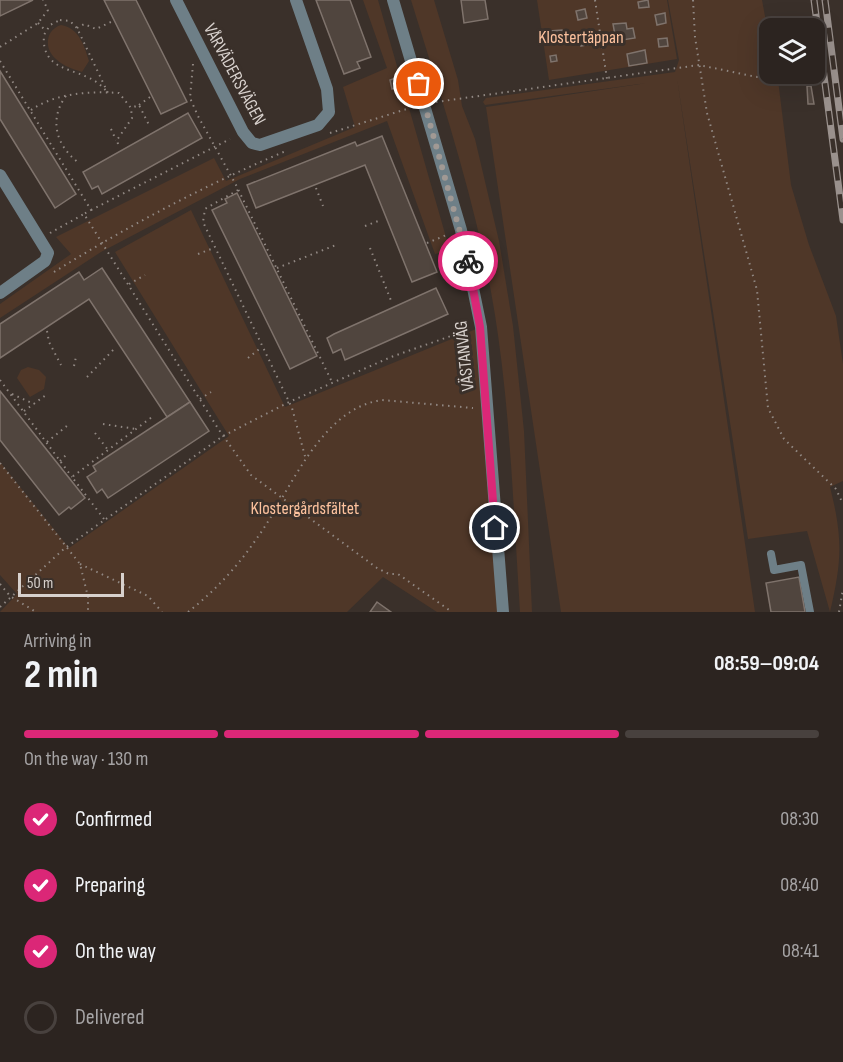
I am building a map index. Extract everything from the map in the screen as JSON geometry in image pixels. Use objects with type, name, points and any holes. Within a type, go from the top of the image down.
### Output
[{"type":"street","name":"VÅRVÄDERSVÄGEN","points":[[177,0],[243,132],[252,143],[269,143],[318,124],[328,116],[327,89],[296,0]]},
{"type":"street","name":"VÄSTANVÄG","points":[[393,0],[466,252],[480,327],[503,612]]},
{"type":"street","points":[[0,175],[41,238],[48,253],[45,261],[0,293]]},
{"type":"lane","points":[[771,555],[774,570],[801,565],[810,612]]},
{"type":"path","points":[[0,46],[38,23],[48,10],[43,0]]},
{"type":"path","points":[[595,0],[607,79]]},
{"type":"path","points":[[693,0],[699,65],[719,160],[757,290],[768,408],[784,439],[836,489],[843,504]]},
{"type":"path","points":[[60,20],[70,21],[77,28],[108,93],[95,81],[73,74],[55,63],[44,41],[46,31],[60,20]]},
{"type":"path","points":[[77,28],[84,24],[96,29],[113,21]]},
{"type":"path","points":[[38,23],[46,31]]},
{"type":"path","points":[[191,55],[190,98],[333,382]]},
{"type":"path","points":[[0,61],[92,210]]},
{"type":"path","points":[[330,133],[424,104],[699,65],[759,77]]},
{"type":"path","points":[[31,110],[48,101],[66,96],[108,93],[121,95],[131,108],[132,118],[117,142],[111,129]]},
{"type":"path","points":[[66,96],[57,110],[56,126],[68,154],[80,163]]},
{"type":"path","points":[[131,108],[150,97]]},
{"type":"path","points":[[139,105],[149,125]]},
{"type":"path","points":[[41,238],[243,132]]},
{"type":"path","points":[[54,272],[103,241],[230,175],[296,147]]},
{"type":"path","points":[[316,188],[323,206]]},
{"type":"path","points":[[238,190],[205,209],[202,214],[214,248],[289,402],[306,460]]},
{"type":"path","points":[[84,214],[223,436],[251,475],[282,501],[377,568],[389,574],[398,574],[452,612]]},
{"type":"path","points":[[365,226],[381,219]]},
{"type":"path","points":[[427,243],[450,234]]},
{"type":"path","points":[[276,268],[336,245]]},
{"type":"path","points":[[198,254],[214,248]]},
{"type":"path","points":[[370,248],[392,303]]},
{"type":"path","points":[[129,284],[145,275]]},
{"type":"path","points":[[47,331],[49,342],[61,365]]},
{"type":"path","points":[[0,607],[65,548],[223,436],[289,402],[391,357],[465,332]]},
{"type":"path","points":[[87,377],[116,347]]},
{"type":"path","points":[[248,358],[262,347]]},
{"type":"path","points":[[74,366],[76,357]]},
{"type":"path","points":[[0,380],[104,519]]},
{"type":"path","points":[[200,399],[211,392]]},
{"type":"path","points":[[9,393],[34,404]]},
{"type":"path","points":[[24,412],[46,395]]},
{"type":"path","points":[[188,612],[235,567],[282,501],[306,460],[332,426],[369,402],[382,400],[488,409]]},
{"type":"path","points":[[72,477],[152,417]]},
{"type":"path","points":[[103,424],[136,429]]},
{"type":"path","points":[[46,442],[68,425]]},
{"type":"path","points":[[94,433],[108,450]]},
{"type":"path","points":[[60,460],[66,455]]},
{"type":"path","points":[[0,464],[80,564],[148,596],[162,612]]},
{"type":"path","points":[[80,564],[88,597],[88,612]]},
{"type":"path","points":[[0,584],[10,596],[36,612]]},
{"type":"path","points":[[839,612],[843,589]]},
{"type":"green space","points":[[363,0],[378,0],[450,251],[435,254],[387,121],[240,179],[101,252],[0,318],[0,304],[71,254],[56,237],[214,158],[226,181],[355,127],[343,87],[387,68]]},
{"type":"green space","points":[[411,0],[434,0],[458,80],[462,106],[475,139],[499,241],[513,326],[524,431],[532,612],[520,612],[506,404],[491,292],[461,166]]},
{"type":"green space","name":"Klostertäppan","points":[[537,0],[667,0],[677,59],[549,80]]},
{"type":"green space","points":[[668,0],[762,0],[765,18],[759,18],[759,84],[778,84],[791,185],[809,245],[836,316],[843,364],[843,481],[830,487],[839,536],[839,563],[830,612],[807,531],[748,539],[677,78],[755,612],[561,612],[486,107],[647,83],[485,105],[483,102],[486,98],[675,72],[679,60]]},
{"type":"green space","points":[[61,25],[76,33],[83,43],[89,61],[82,72],[62,64],[49,50],[49,35]]},
{"type":"green space","name":"Klostergårdsfältet","points":[[191,210],[285,407],[481,327],[500,612],[437,612],[383,577],[347,612],[0,612],[17,594],[0,575],[0,462],[69,548],[229,436],[115,252]]},
{"type":"green space","points":[[28,367],[39,370],[46,377],[44,389],[30,397],[17,378],[21,370]]},
{"type":"building","points":[[0,0],[33,0],[0,16]]},
{"type":"building","points":[[104,0],[136,0],[187,102],[161,114]]},
{"type":"building","points":[[316,0],[350,0],[371,57],[357,62],[360,68],[344,74]]},
{"type":"building","points":[[461,0],[485,0],[488,19],[464,23]]},
{"type":"building","points":[[648,0],[649,7],[639,8],[638,2]]},
{"type":"building","points":[[585,9],[587,18],[578,20],[576,11]]},
{"type":"building","points":[[665,13],[666,23],[657,25],[655,15]]},
{"type":"building","points":[[626,23],[627,29],[633,28],[635,38],[616,41],[613,24]]},
{"type":"building","points":[[562,30],[563,37],[551,39],[550,31]]},
{"type":"building","points":[[590,35],[591,44],[581,46],[580,36]]},
{"type":"building","points":[[667,38],[668,46],[659,47],[658,39]]},
{"type":"building","points":[[645,50],[647,63],[629,66],[627,54]]},
{"type":"building","points":[[556,55],[557,61],[551,62],[550,56]]},
{"type":"building","points":[[0,71],[76,194],[55,208],[0,119]]},
{"type":"building","points":[[399,77],[402,85],[392,89],[390,80]]},
{"type":"building","points":[[807,86],[811,86],[814,104],[808,104]]},
{"type":"building","points":[[188,113],[202,138],[102,194],[98,186],[92,189],[83,172]]},
{"type":"building","points":[[382,136],[437,272],[412,282],[365,165],[256,208],[247,185],[355,142],[357,146]]},
{"type":"building","points":[[237,193],[317,356],[290,369],[212,210],[227,203],[225,199]]},
{"type":"building","points":[[102,268],[190,402],[167,417],[89,299],[0,358],[0,324],[79,272],[84,280]]},
{"type":"building","points":[[436,288],[448,314],[345,360],[341,349],[333,353],[327,338]]},
{"type":"building","points":[[0,391],[85,498],[71,509],[69,507],[59,515],[0,440]]},
{"type":"building","points":[[190,402],[209,431],[108,498],[102,489],[97,493],[87,477],[96,471],[93,466]]},
{"type":"building","points":[[799,577],[805,612],[771,612],[766,583]]},
{"type":"building","points":[[377,602],[391,612],[370,612]]},
{"type":"railway","points":[[814,0],[843,220]]},
{"type":"railway","points":[[825,0],[843,139]]},
{"type":"way so far","points":[[419,84],[468,261]]},
{"type":"route","points":[[468,261],[480,327],[488,409],[495,528]]}]
